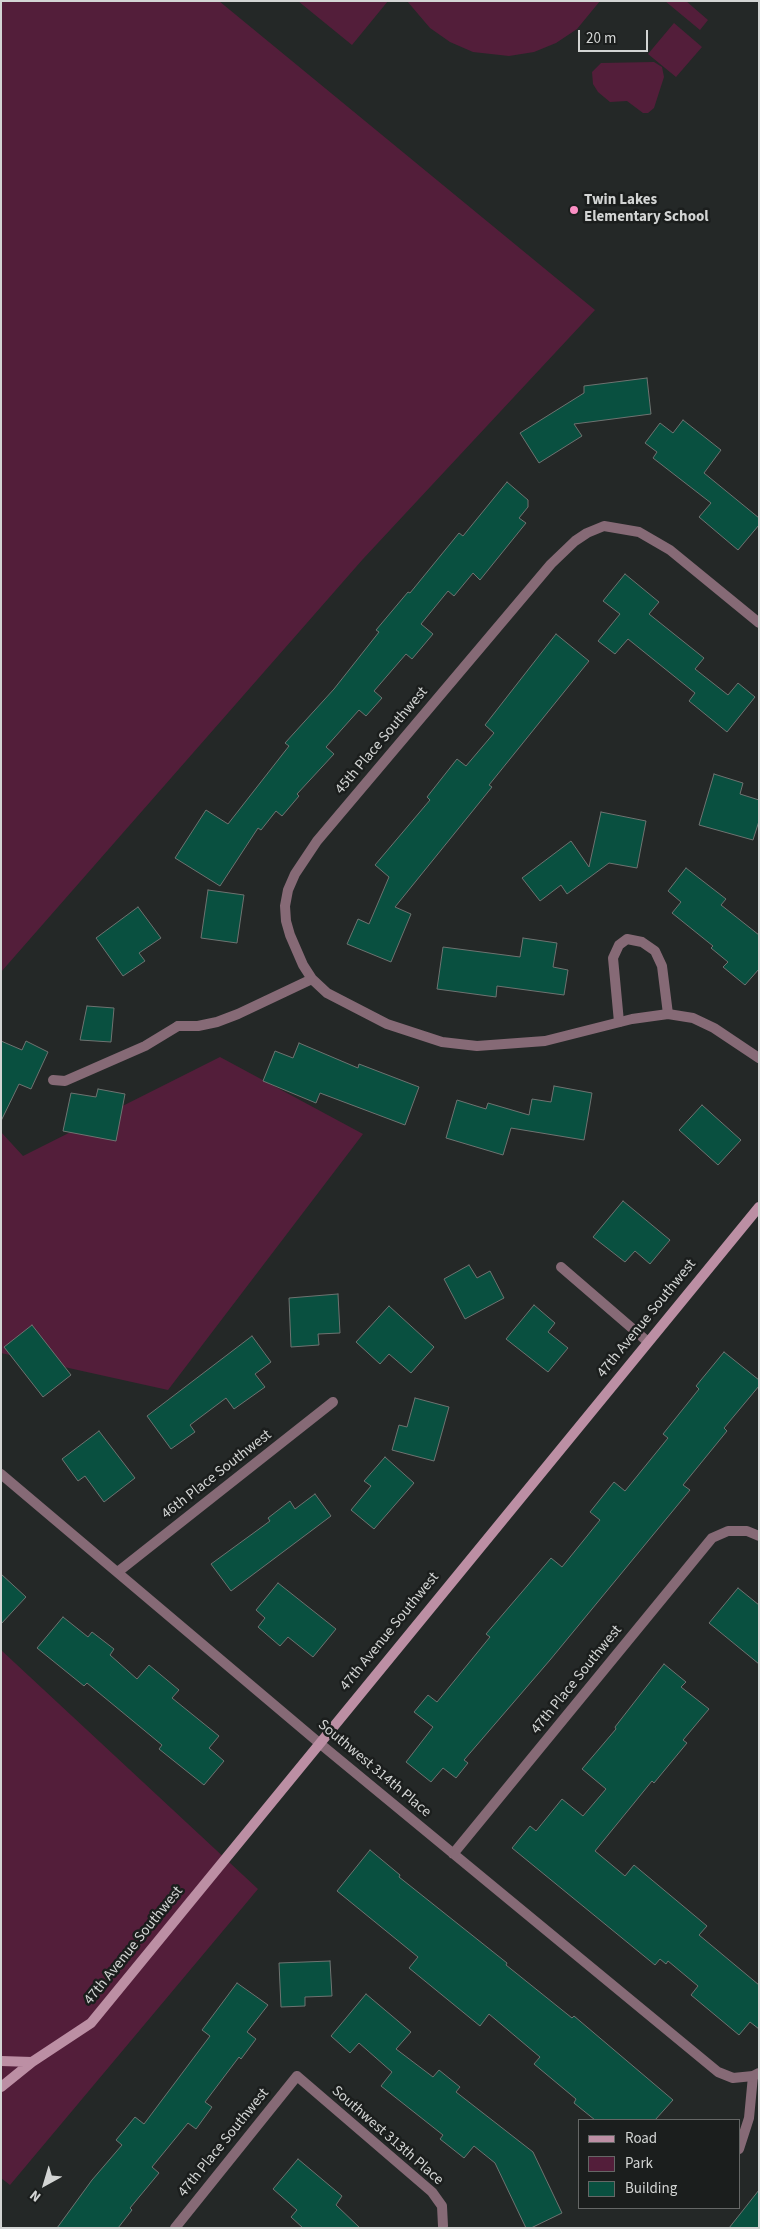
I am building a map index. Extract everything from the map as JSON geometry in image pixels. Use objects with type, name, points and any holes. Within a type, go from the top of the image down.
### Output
[{"type":"main road","name":"47th Avenue Southwest","points":[[1,2087],[32,2062],[91,2023],[318,1742],[759,1207]]},
{"type":"main road","points":[[1,2061],[32,2062]]},
{"type":"street","name":"45th Place Southwest","points":[[759,623],[670,550],[639,532],[604,526],[587,533],[575,541],[551,564],[305,858],[288,890],[285,906],[286,920],[300,958],[312,979],[326,993],[387,1024],[442,1042],[477,1046],[545,1041],[619,1022],[668,1014],[693,1018],[714,1028],[759,1058]]},
{"type":"street","points":[[619,1022],[613,958],[618,945],[627,938],[642,942],[655,951],[662,966],[668,1014]]},
{"type":"street","points":[[53,1080],[65,1081],[146,1046],[178,1026],[198,1026],[217,1022],[238,1014],[312,979]]},
{"type":"street","points":[[561,1267],[648,1342]]},
{"type":"street","name":"46th Place Southwest","points":[[119,1571],[333,1402]]},
{"type":"street","name":"Southwest 314th Place","points":[[1,1474],[119,1571],[318,1742],[718,2072],[734,2078],[756,2075]]},
{"type":"street","name":"47th Place Southwest","points":[[453,1854],[712,1538],[728,1530],[747,1531],[759,1536]]},
{"type":"street","points":[[740,2146],[749,2118],[756,2075]]},
{"type":"street","name":"47th Place Southwest","points":[[175,2228],[297,2076]]},
{"type":"street","name":"Southwest 313th Place","points":[[297,2076],[432,2192],[442,2206],[443,2226]]},
{"type":"green space","points":[[1,1],[219,1],[595,310],[363,559],[1,972]]},
{"type":"green space","points":[[298,1],[388,1],[352,45]]},
{"type":"green space","points":[[407,1],[600,1],[577,29],[556,43],[534,52],[509,56],[473,52],[450,42],[430,28]]},
{"type":"green space","points":[[665,1],[686,1],[708,20],[700,30]]},
{"type":"green space","points":[[674,23],[702,47],[676,77],[648,54]]},
{"type":"green space","points":[[654,62],[662,67],[664,77],[654,108],[648,113],[643,113],[627,101],[610,102],[598,92],[593,84],[592,72],[601,63]]},
{"type":"green space","points":[[220,1057],[363,1134],[168,1390],[1,1353],[1,1132],[23,1156]]},
{"type":"green space","points":[[1,1650],[258,1889],[10,2185],[1,2178]]},
{"type":"building","points":[[647,378],[651,414],[574,424],[582,436],[539,463],[520,433],[584,393],[584,386]]},
{"type":"building","points":[[683,420],[721,450],[704,473],[759,518],[759,525],[738,550],[699,517],[711,503],[653,458],[657,452],[645,443],[660,423],[673,433]]},
{"type":"building","points":[[507,482],[528,500],[528,507],[519,518],[526,523],[480,580],[473,573],[454,596],[448,591],[421,624],[433,634],[412,659],[406,654],[374,691],[382,698],[366,716],[359,710],[326,747],[334,754],[297,794],[299,796],[282,816],[276,811],[261,830],[258,828],[220,886],[175,858],[206,810],[228,824],[289,746],[285,743],[334,689],[379,632],[376,630],[408,592],[410,593],[459,533],[463,536]]},
{"type":"building","points":[[625,574],[659,602],[649,614],[704,658],[695,669],[728,695],[738,683],[755,697],[727,732],[689,701],[695,693],[628,639],[615,654],[598,641],[620,614],[603,601]]},
{"type":"building","points":[[556,634],[589,661],[489,785],[492,787],[395,907],[411,914],[391,962],[347,944],[358,919],[369,924],[389,877],[375,865],[430,800],[427,797],[457,759],[466,766],[494,733],[485,725]]},
{"type":"building","points":[[714,774],[743,783],[740,794],[759,800],[759,821],[753,840],[699,825]]},
{"type":"building","points":[[601,812],[646,821],[637,868],[609,863],[567,894],[561,885],[540,901],[522,878],[571,841],[589,867]]},
{"type":"building","points":[[686,868],[726,899],[721,905],[759,935],[759,969],[745,985],[723,967],[728,962],[711,948],[713,946],[672,913],[681,902],[668,891]]},
{"type":"building","points":[[208,890],[244,895],[237,943],[201,938]]},
{"type":"building","points":[[138,907],[161,938],[139,953],[145,961],[123,976],[96,938]]},
{"type":"building","points":[[523,938],[557,943],[553,967],[568,970],[564,995],[497,986],[496,997],[437,989],[443,947],[520,957]]},
{"type":"building","points":[[87,1006],[114,1008],[111,1042],[80,1040]]},
{"type":"building","points":[[1,1041],[22,1050],[26,1041],[48,1052],[31,1089],[19,1084],[1,1121]]},
{"type":"building","points":[[299,1043],[358,1068],[359,1064],[419,1087],[405,1125],[320,1093],[316,1103],[263,1081],[275,1051],[293,1058]]},
{"type":"building","points":[[554,1086],[592,1093],[584,1140],[511,1128],[503,1155],[446,1138],[457,1100],[486,1109],[488,1103],[529,1115],[532,1099],[551,1102]]},
{"type":"building","points":[[98,1089],[125,1094],[116,1141],[63,1131],[71,1093],[96,1097]]},
{"type":"building","points":[[702,1105],[741,1140],[718,1165],[679,1130]]},
{"type":"building","points":[[623,1201],[670,1240],[650,1264],[635,1251],[625,1262],[593,1237]]},
{"type":"building","points":[[469,1265],[477,1278],[490,1271],[504,1298],[465,1319],[444,1279]]},
{"type":"building","points":[[338,1294],[340,1333],[318,1334],[319,1345],[291,1347],[289,1298]]},
{"type":"building","points":[[534,1305],[555,1323],[548,1332],[568,1348],[548,1372],[506,1339]]},
{"type":"building","points":[[389,1306],[434,1347],[411,1373],[389,1354],[380,1364],[356,1342]]},
{"type":"building","points":[[32,1325],[71,1375],[43,1397],[4,1347]]},
{"type":"building","points":[[252,1336],[271,1362],[255,1374],[265,1387],[234,1409],[226,1398],[190,1425],[195,1432],[171,1449],[147,1416]]},
{"type":"building","points":[[724,1352],[759,1380],[759,1386],[724,1428],[727,1431],[683,1485],[690,1490],[550,1660],[464,1760],[468,1763],[456,1778],[443,1768],[431,1782],[406,1762],[433,1727],[414,1712],[428,1695],[437,1702],[490,1637],[486,1634],[551,1558],[562,1567],[600,1520],[590,1512],[614,1482],[625,1491],[668,1438],[663,1434],[699,1389],[696,1386]]},
{"type":"building","points":[[415,1398],[449,1407],[434,1461],[392,1450],[399,1425],[407,1427]]},
{"type":"building","points":[[99,1431],[135,1478],[104,1502],[85,1476],[78,1481],[62,1459]]},
{"type":"building","points":[[385,1457],[414,1483],[374,1529],[351,1510],[371,1486],[364,1481]]},
{"type":"building","points":[[315,1494],[331,1516],[231,1591],[211,1564],[270,1521],[268,1518],[290,1501],[295,1509]]},
{"type":"building","points":[[1,1574],[26,1597],[1,1624]]},
{"type":"building","points":[[278,1583],[336,1629],[313,1657],[288,1637],[280,1646],[258,1627],[265,1618],[256,1610]]},
{"type":"building","points":[[738,1588],[759,1605],[759,1664],[709,1623]]},
{"type":"building","points":[[63,1617],[88,1637],[92,1632],[114,1649],[110,1655],[137,1679],[149,1665],[179,1690],[172,1698],[219,1736],[209,1748],[224,1761],[204,1785],[159,1749],[162,1745],[87,1683],[84,1686],[37,1648]]},
{"type":"building","points":[[664,1664],[686,1682],[681,1687],[709,1709],[683,1740],[687,1743],[654,1783],[652,1781],[595,1851],[625,1876],[634,1865],[707,1926],[699,1935],[759,1985],[759,2029],[750,2022],[739,2035],[691,1995],[698,1986],[668,1961],[666,1964],[660,1959],[655,1965],[512,1848],[530,1826],[536,1831],[562,1799],[583,1816],[606,1789],[582,1769],[616,1729],[615,1727]]},
{"type":"building","points":[[370,1850],[400,1875],[399,1877],[507,1963],[506,1965],[572,2018],[574,2016],[673,2100],[656,2119],[594,2119],[574,2103],[576,2099],[534,2064],[540,2057],[489,2014],[480,2026],[409,1968],[418,1957],[337,1891]]},
{"type":"building","points":[[330,1961],[332,1996],[305,1997],[305,2006],[281,2007],[279,1963]]},
{"type":"building","points":[[237,1983],[268,2005],[247,2032],[256,2039],[241,2059],[239,2057],[205,2102],[212,2107],[196,2129],[188,2123],[152,2167],[159,2173],[130,2208],[132,2210],[118,2228],[57,2228],[92,2180],[122,2145],[116,2140],[135,2117],[144,2124],[210,2036],[202,2030]]},
{"type":"building","points":[[366,1994],[411,2032],[396,2049],[433,2077],[439,2070],[460,2087],[456,2092],[533,2152],[562,2213],[531,2228],[526,2228],[495,2163],[474,2146],[464,2158],[440,2139],[443,2135],[381,2086],[392,2072],[359,2043],[350,2053],[331,2036]]},
{"type":"building","points":[[298,2159],[342,2196],[336,2205],[360,2228],[303,2228],[291,2217],[297,2210],[273,2189]]},
{"type":"building","points":[[759,2190],[759,2228],[729,2228]]},
{"type":"place","name":"Twin Lakes Elementary School","points":[[574,210]]}]
